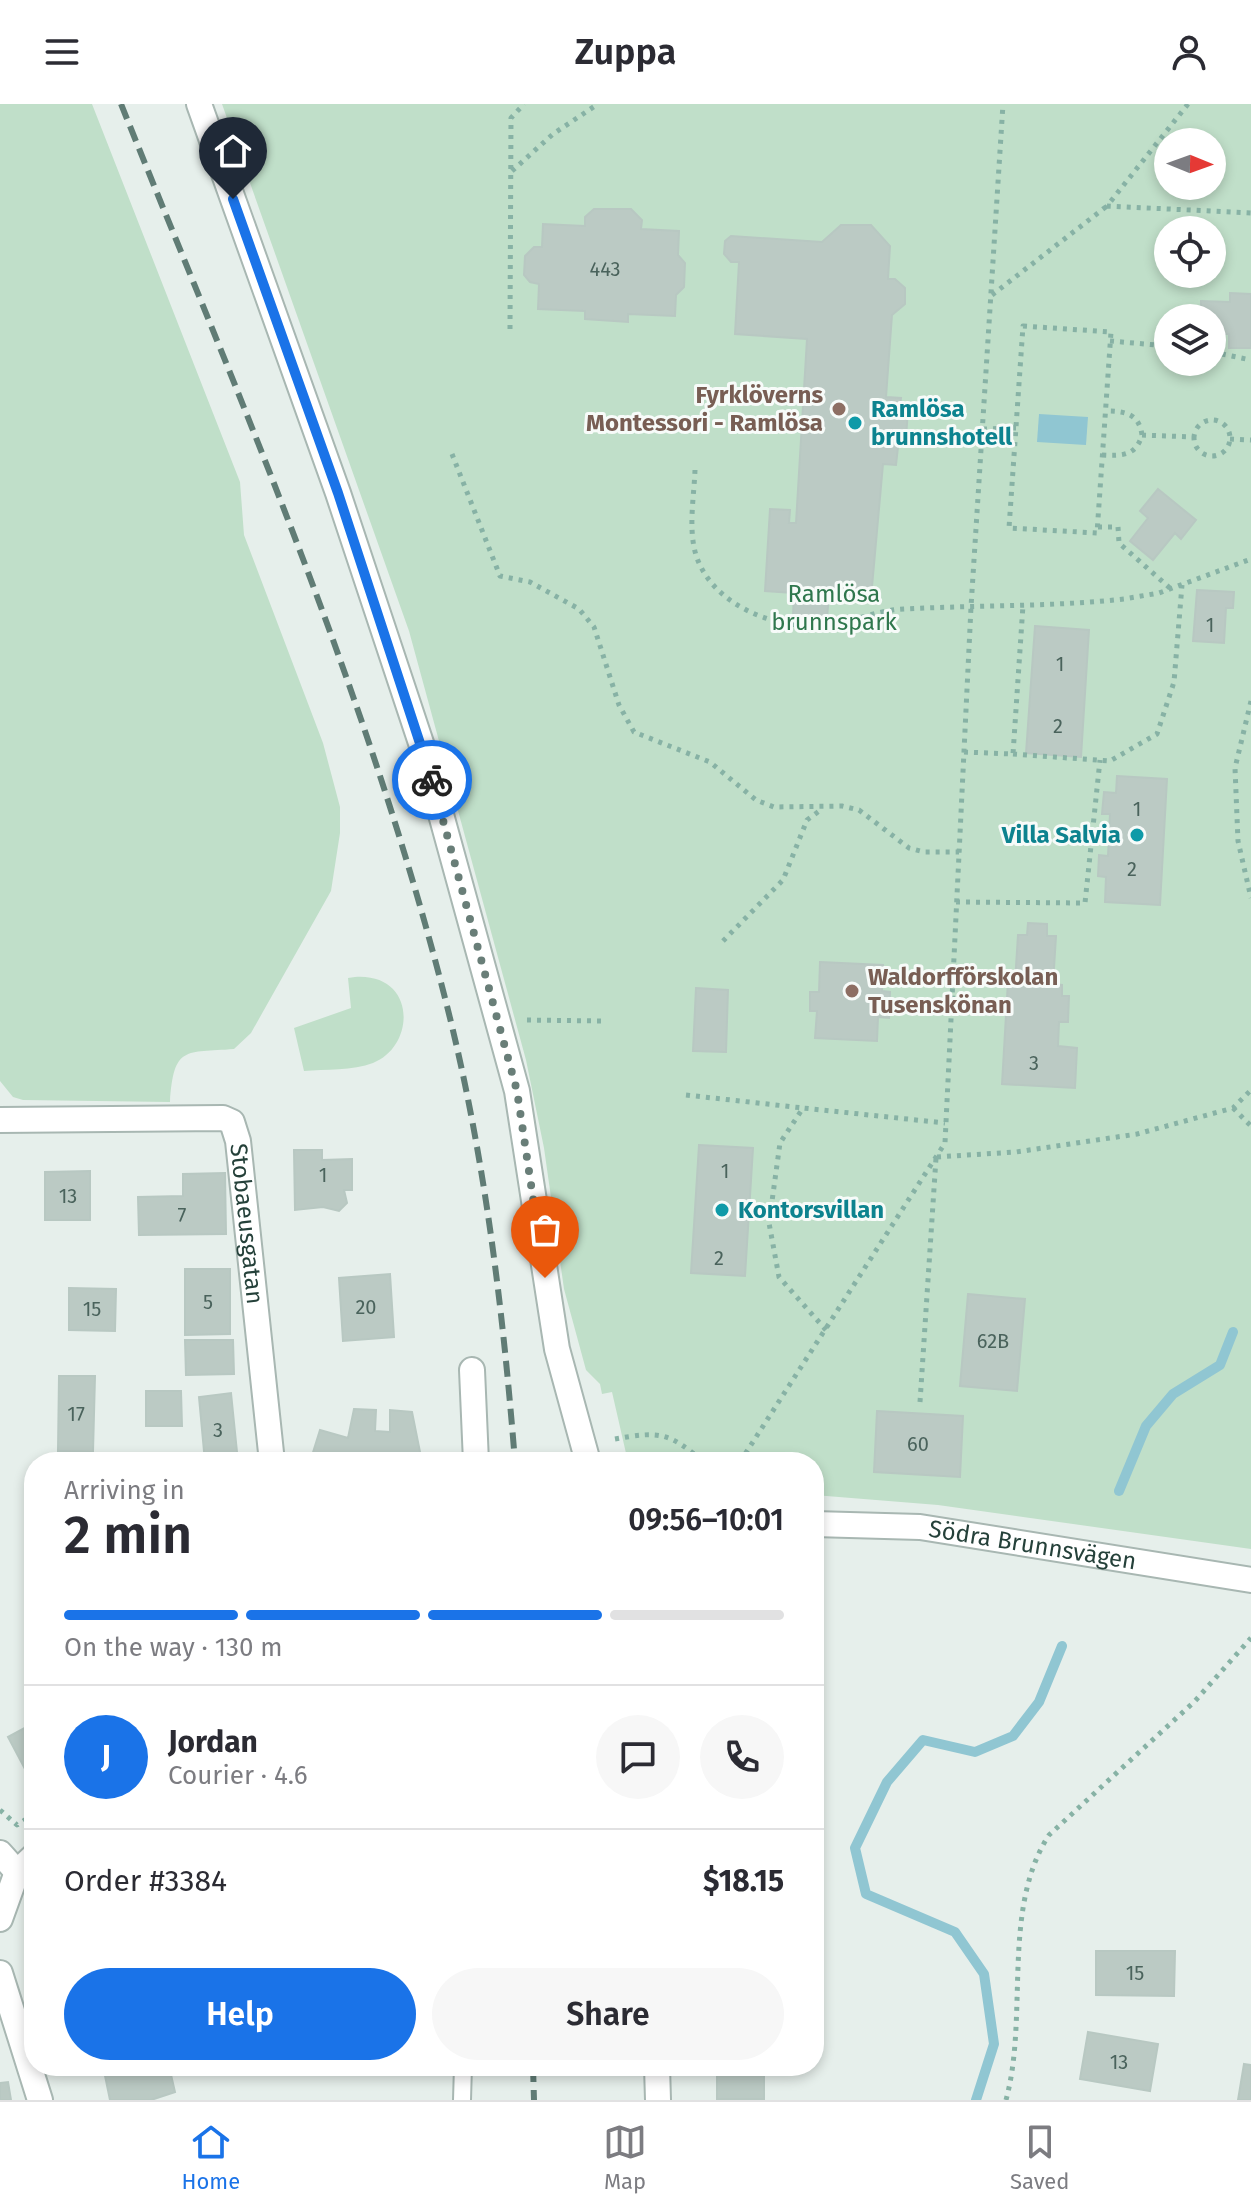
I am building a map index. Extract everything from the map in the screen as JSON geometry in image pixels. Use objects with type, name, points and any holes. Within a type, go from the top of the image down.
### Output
[{"type":"street","points":[[199,104],[390,646],[423,749],[517,1091],[557,1349],[585,1452]]},
{"type":"street","name":"Stobaeusgatan","points":[[0,1120],[223,1118],[232,1122],[238,1141],[271,1452]]},
{"type":"street","points":[[472,1370],[476,1452]]},
{"type":"street","name":"Södra Brunnsvägen","points":[[824,1524],[920,1527],[1251,1580]]},
{"type":"street","points":[[0,1853],[24,1863]]},
{"type":"street","points":[[0,1919],[24,1868]]},
{"type":"street","points":[[0,1973],[24,2049]]},
{"type":"street","points":[[32,2076],[40,2100]]},
{"type":"street","points":[[657,2076],[658,2100]]},
{"type":"lane","points":[[462,2100],[463,2076]]},
{"type":"path","points":[[510,329],[511,118],[524,104]]},
{"type":"path","points":[[511,171],[553,134],[598,104]]},
{"type":"path","points":[[747,1452],[945,1143],[971,607],[1003,104]]},
{"type":"path","points":[[991,295],[1107,206],[1188,104]]},
{"type":"path","points":[[1107,206],[1251,213]]},
{"type":"path","points":[[1023,326],[1111,332],[1105,411],[1097,533],[1009,528],[1023,326]]},
{"type":"path","points":[[1110,341],[1154,345]]},
{"type":"path","points":[[1226,355],[1251,360]]},
{"type":"path","points":[[1102,455],[1123,456],[1133,452],[1142,435],[1136,418],[1129,413],[1105,411]]},
{"type":"path","points":[[1210,420],[1226,427],[1230,439],[1222,453],[1212,456],[1197,448],[1195,437],[1202,423],[1210,420]]},
{"type":"path","points":[[983,429],[1016,428]]},
{"type":"path","points":[[1142,435],[1195,437]]},
{"type":"path","points":[[1230,439],[1251,440]]},
{"type":"path","points":[[452,454],[500,576],[530,582],[579,609],[594,627],[619,705],[634,732],[710,762],[756,800],[774,807],[859,810],[909,848],[924,852],[959,852]]},
{"type":"path","points":[[695,470],[695,553],[715,587],[744,608],[779,622],[810,626],[901,609],[1087,603],[1171,589],[1251,559]]},
{"type":"path","points":[[1098,527],[1118,527],[1119,543],[1171,589]]},
{"type":"path","points":[[964,752],[1110,761],[1157,734],[1174,682],[1182,585]]},
{"type":"path","points":[[1013,754],[1023,605]]},
{"type":"path","points":[[1251,701],[1235,768],[1238,841],[1251,898]]},
{"type":"path","points":[[956,902],[1085,903],[1100,760]]},
{"type":"path","points":[[723,941],[783,880],[807,820],[826,807]]},
{"type":"path","points":[[951,998],[997,1002]]},
{"type":"path","points":[[498,1020],[604,1021]]},
{"type":"path","points":[[936,1157],[1016,1152],[1137,1134],[1233,1108],[1251,1090]]},
{"type":"path","points":[[686,1095],[945,1123]]},
{"type":"path","points":[[803,1108],[780,1143],[769,1223],[779,1277],[826,1330]]},
{"type":"path","points":[[1233,1108],[1251,1126]]},
{"type":"path","points":[[920,1402],[936,1157]]},
{"type":"path","points":[[615,1439],[650,1433],[666,1434],[690,1452]]},
{"type":"path","points":[[1006,2100],[1014,2053],[1026,1888],[1039,1851],[1049,1835],[1195,1701],[1251,1638]]},
{"type":"path","points":[[0,1810],[17,1825],[24,1820]]},
{"type":"green space","points":[[0,104],[92,104],[240,482],[244,535],[323,743],[340,807],[340,833],[331,891],[251,1033],[234,1049],[193,1052],[179,1061],[170,1102],[23,1100],[13,1097],[0,1081]]},
{"type":"green space","name":"Ramlösa brunnspark","points":[[222,104],[1251,104],[1251,1549],[938,1505],[824,1496],[824,1452],[626,1452],[612,1392],[602,1394],[600,1384],[586,1370],[564,1289],[544,1148],[526,1060],[409,631]]},
{"type":"green space","points":[[348,978],[375,979],[390,986],[399,998],[403,1027],[397,1042],[387,1054],[365,1066],[304,1071],[294,1028],[351,1008]]},
{"type":"water","points":[[1039,414],[1088,417],[1086,445],[1037,442]]},
{"type":"building","points":[[594,209],[631,209],[642,220],[641,229],[679,231],[678,255],[685,263],[684,287],[676,295],[675,316],[628,314],[628,322],[585,319],[585,311],[538,309],[539,284],[530,282],[524,275],[525,256],[534,247],[542,247],[543,224],[585,226],[585,217]]},
{"type":"building","name":"Ramlösa brunnshotell","points":[[841,225],[871,225],[890,246],[888,279],[895,279],[905,288],[905,304],[892,315],[886,397],[901,398],[900,407],[908,408],[906,439],[899,438],[896,465],[883,464],[871,598],[829,595],[827,618],[793,616],[794,593],[765,591],[770,509],[790,510],[789,523],[796,523],[807,339],[735,334],[739,262],[731,262],[724,254],[725,241],[731,236],[822,242]]},
{"type":"building","points":[[1230,293],[1251,294],[1251,348],[1229,348],[1226,304],[1201,304],[1201,301],[1230,302]]},
{"type":"building","points":[[1158,489],[1196,520],[1181,539],[1175,533],[1153,560],[1130,541],[1148,518],[1140,511]]},
{"type":"building","points":[[1197,590],[1234,592],[1233,608],[1226,608],[1224,643],[1193,641]]},
{"type":"building","points":[[1035,626],[1089,630],[1081,757],[1026,753]]},
{"type":"building","name":"Villa Salvia","points":[[1117,776],[1167,779],[1160,905],[1105,902],[1106,877],[1098,876],[1099,855],[1108,856],[1110,814],[1102,814],[1104,792],[1116,793]]},
{"type":"building","points":[[1028,923],[1047,924],[1047,936],[1056,936],[1053,984],[1062,985],[1062,996],[1069,996],[1068,1022],[1059,1022],[1058,1046],[1077,1048],[1075,1088],[1002,1084],[1008,981],[1015,982],[1018,935],[1027,935]]},
{"type":"building","points":[[820,962],[883,965],[882,991],[890,992],[889,1018],[878,1017],[877,1041],[815,1038],[817,1011],[810,1011],[810,992],[819,992]]},
{"type":"building","points":[[696,988],[728,990],[726,1052],[693,1051]]},
{"type":"building","name":"Kontorsvillan","points":[[699,1145],[753,1148],[745,1276],[691,1273]]},
{"type":"building","points":[[294,1150],[322,1150],[322,1160],[352,1159],[352,1190],[344,1190],[347,1203],[339,1211],[323,1207],[295,1210]]},
{"type":"building","points":[[90,1171],[90,1220],[45,1220],[45,1172]]},
{"type":"building","points":[[225,1173],[226,1234],[139,1235],[138,1197],[183,1196],[183,1174]]},
{"type":"building","points":[[185,1269],[230,1269],[230,1334],[185,1335]]},
{"type":"building","points":[[390,1274],[394,1337],[343,1341],[339,1278]]},
{"type":"building","points":[[69,1288],[116,1289],[115,1331],[69,1330]]},
{"type":"building","points":[[968,1294],[1025,1299],[1017,1391],[960,1386]]},
{"type":"building","points":[[185,1340],[233,1340],[234,1374],[186,1375]]},
{"type":"building","points":[[59,1376],[95,1376],[93,1452],[58,1451]]},
{"type":"building","points":[[146,1391],[181,1391],[182,1426],[146,1426]]},
{"type":"building","points":[[231,1393],[237,1452],[204,1452],[199,1397]]},
{"type":"building","points":[[354,1409],[376,1410],[375,1431],[390,1432],[390,1410],[412,1412],[420,1452],[313,1452],[320,1430],[348,1438]]},
{"type":"building","points":[[877,1411],[963,1416],[960,1477],[874,1472]]},
{"type":"building","points":[[24,1728],[24,1767],[8,1737]]},
{"type":"building","points":[[1096,1951],[1175,1951],[1174,1996],[1096,1995]]},
{"type":"building","points":[[1088,2032],[1158,2044],[1150,2091],[1080,2079]]},
{"type":"building","points":[[1244,2064],[1251,2065],[1251,2100],[1238,2100]]},
{"type":"building","points":[[105,2076],[171,2076],[175,2092],[151,2100],[110,2100]]},
{"type":"building","points":[[717,2076],[764,2076],[764,2099],[717,2099]]},
{"type":"building","points":[[8,2082],[11,2100],[0,2100],[0,2083]]},
{"type":"waterway","points":[[1119,1491],[1146,1426],[1173,1394],[1220,1365],[1233,1332]]},
{"type":"waterway","points":[[976,2100],[994,2044],[984,1974],[955,1932],[866,1894],[855,1848],[887,1782],[923,1740],[975,1752],[1013,1736],[1039,1702],[1062,1646]]},
{"type":"railway","points":[[121,104],[300,552],[381,779],[416,894],[448,1010],[482,1178],[505,1348],[514,1452]]},
{"type":"railway","points":[[533,2076],[534,2100]]},
{"type":"way so far","points":[[432,780],[517,1091],[545,1278]]},
{"type":"place","name":"Fyrklöverns Montessori - Ramlösa","points":[[839,409]]},
{"type":"place","name":"Ramlösa brunnshotell","points":[[855,423]]},
{"type":"place","name":"Villa Salvia","points":[[1137,835]]},
{"type":"place","name":"Waldorfförskolan Tusenskönan","points":[[852,991]]},
{"type":"place","name":"Kontorsvillan","points":[[722,1210]]},
{"type":"route","points":[[233,199],[338,493],[432,780]]}]
